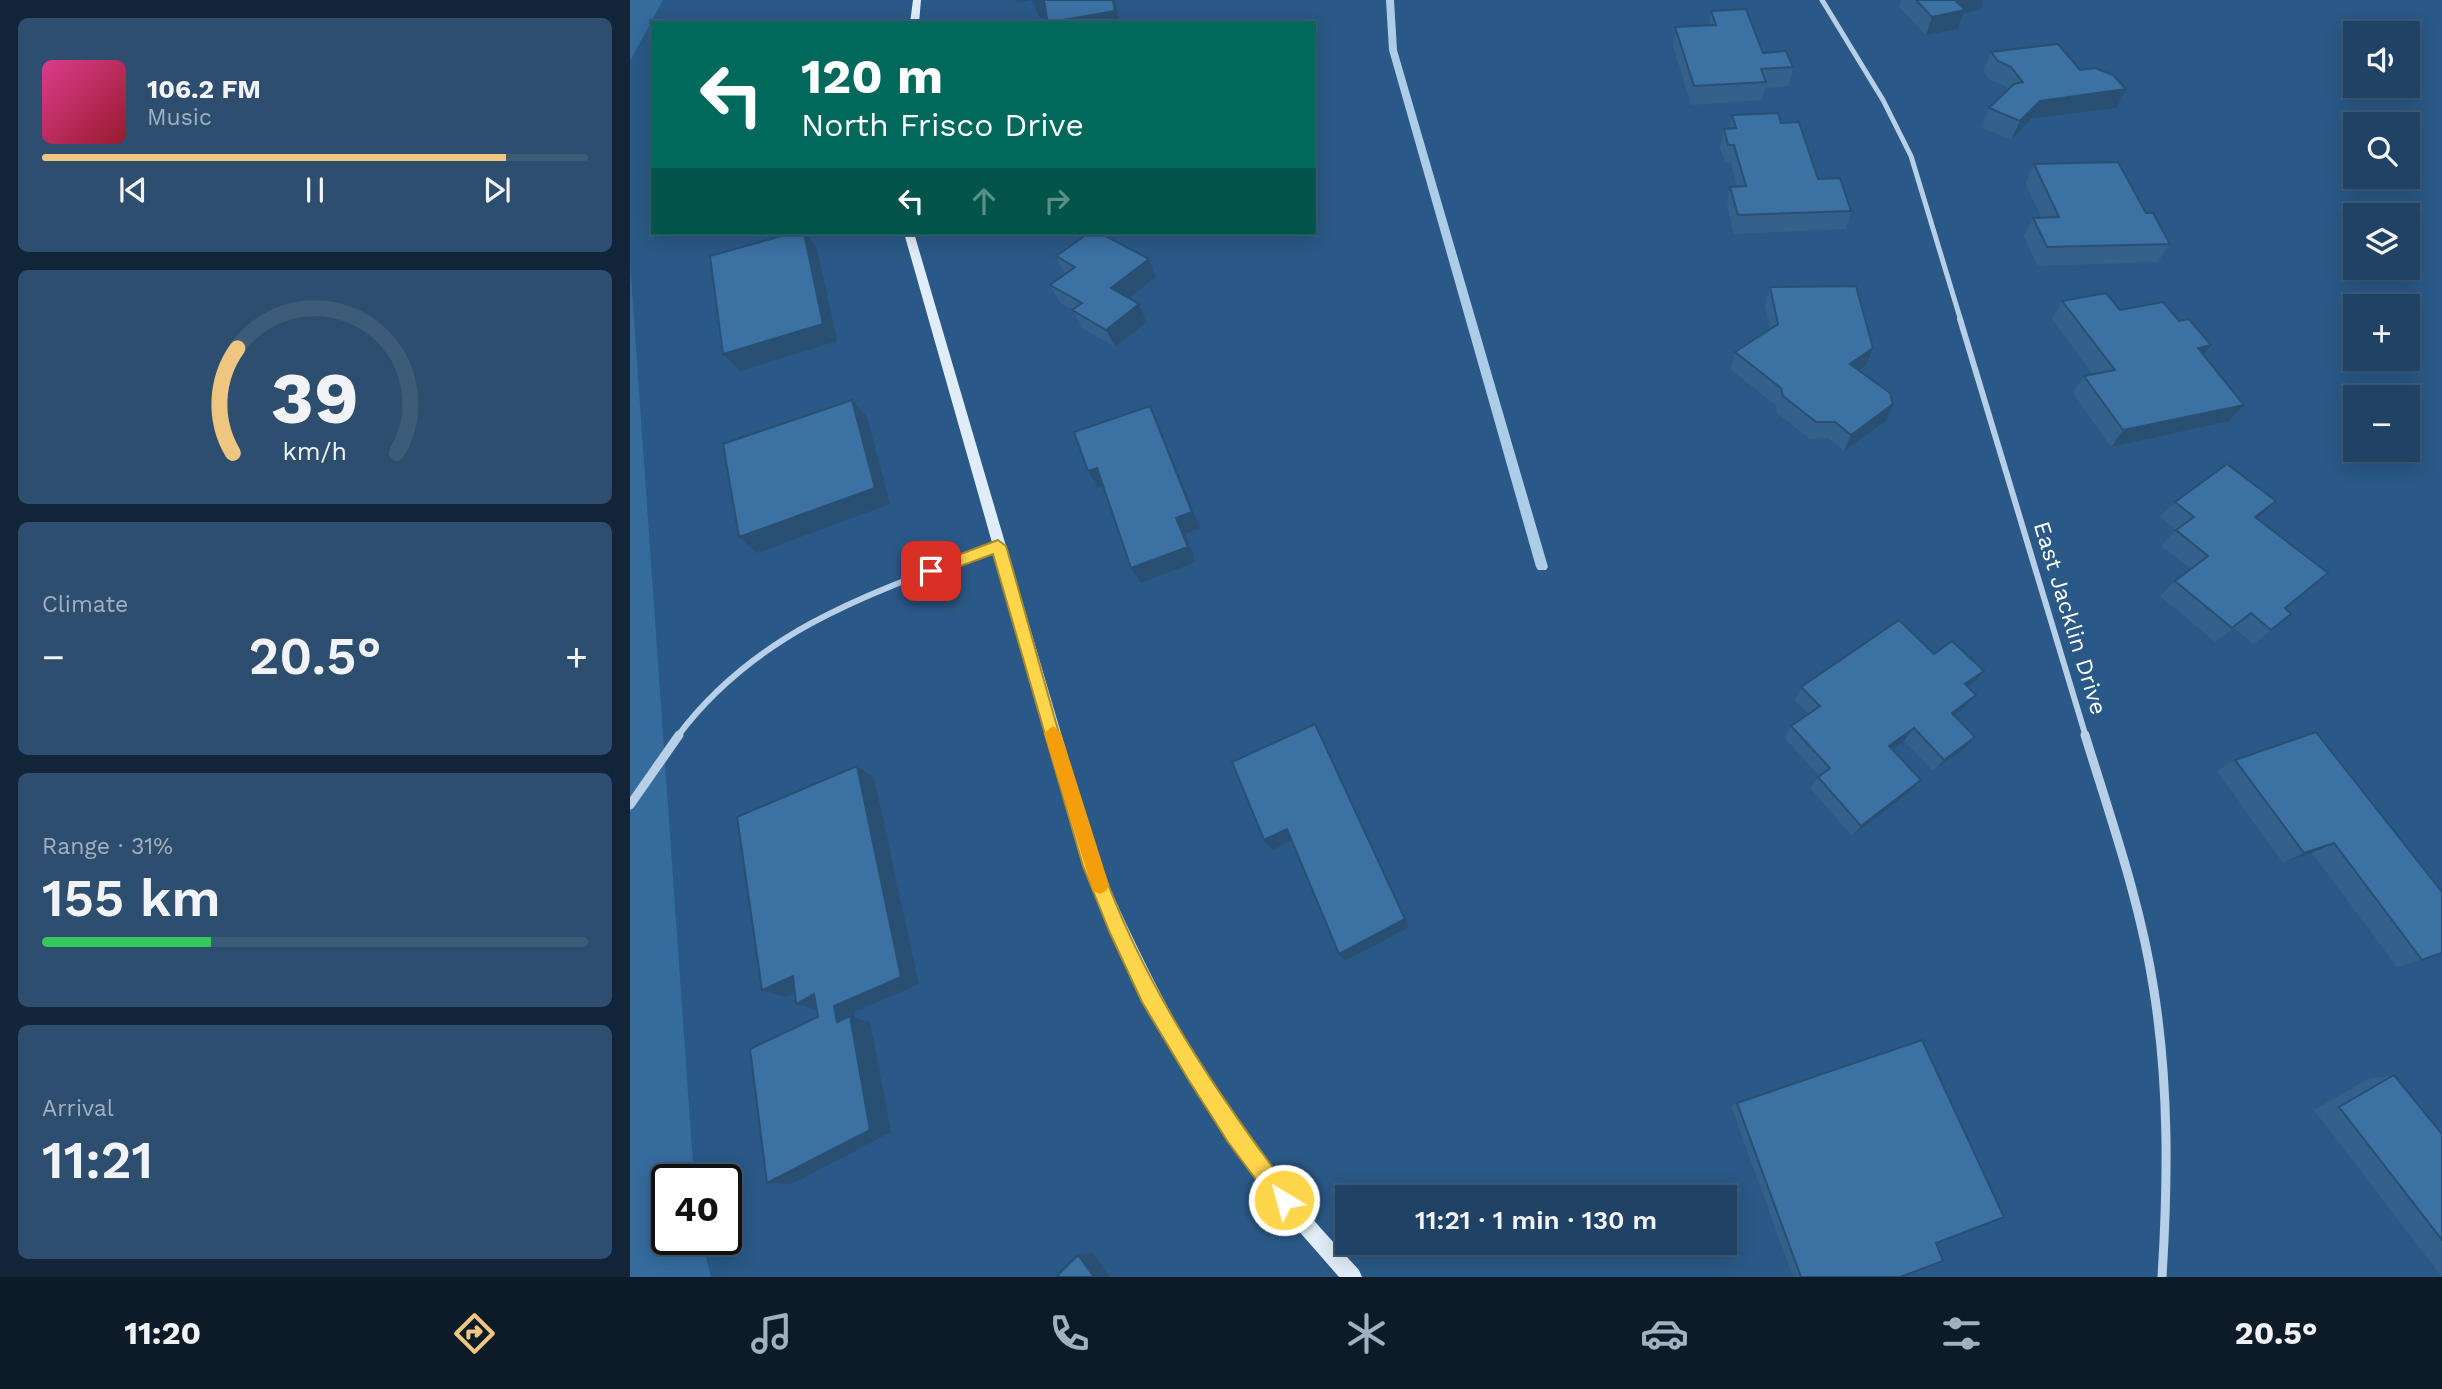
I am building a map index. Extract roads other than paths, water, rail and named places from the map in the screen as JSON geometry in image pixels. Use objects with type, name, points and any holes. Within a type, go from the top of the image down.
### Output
[{"type":"street","points":[[914,21],[917,0]]},
{"type":"street","name":"East Jacklin Drive","points":[[1822,0],[1883,100],[1911,156],[2129,880],[2154,989],[2163,1077],[2168,1188],[2162,1277]]},
{"type":"street","points":[[910,235],[1092,866],[1149,995],[1235,1135],[1284,1200],[1352,1277]]},
{"type":"street","points":[[630,805],[675,738],[749,661],[800,628],[909,580],[998,546]]},
{"type":"waterway","points":[[1390,0],[1393,50],[1542,567]]}]
